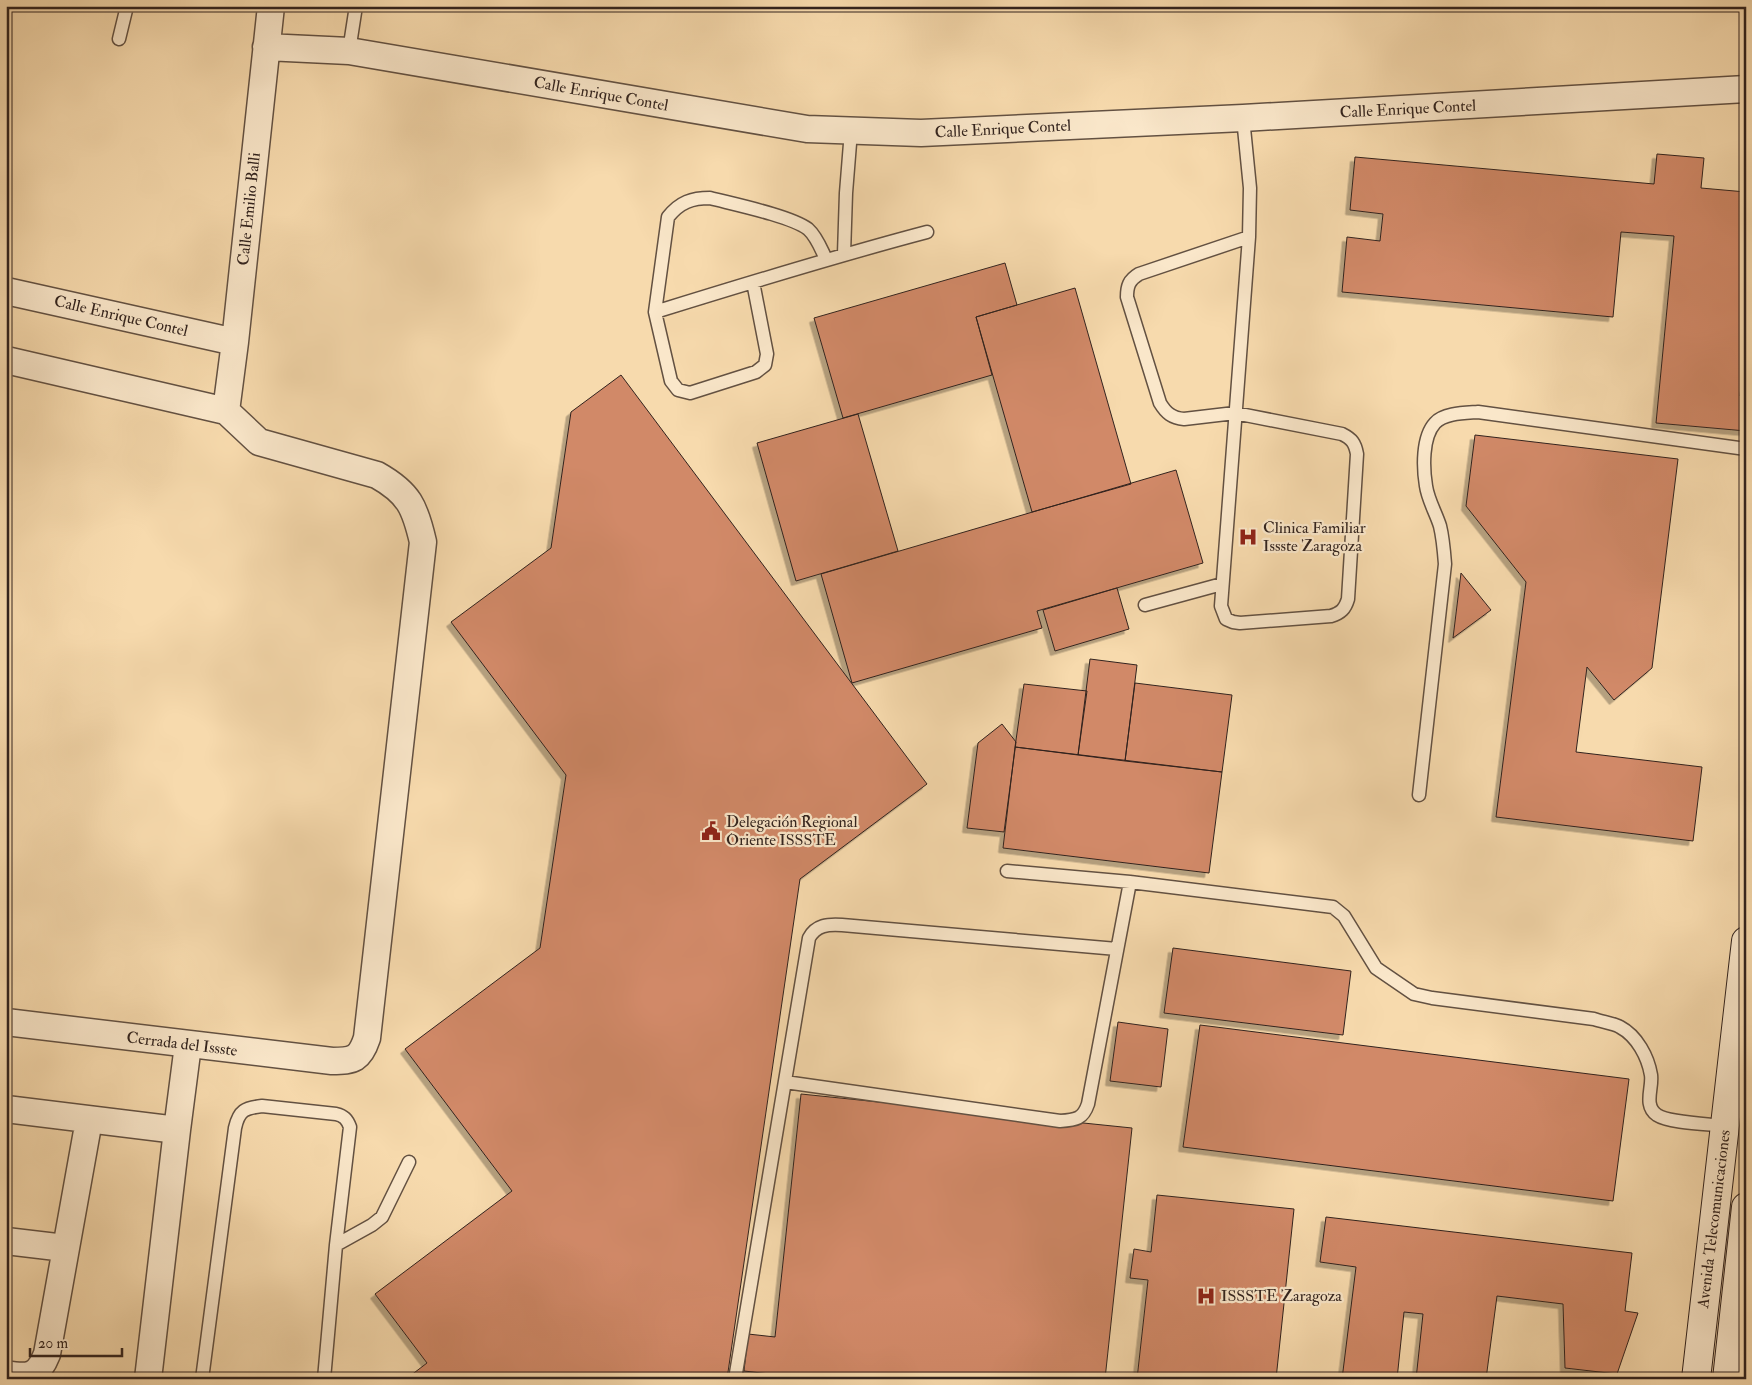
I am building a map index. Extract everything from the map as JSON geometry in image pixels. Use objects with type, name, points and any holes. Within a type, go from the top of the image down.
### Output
[{"type":"street","name":"Calle Emilio Balli","points":[[226,411],[270,6]]},
{"type":"street","name":"Calle Enrique Contel","points":[[266,47],[349,51],[807,129],[921,133],[1242,118],[1746,89]]},
{"type":"street","name":"Calle Enrique Contel","points":[[6,290],[235,342]]},
{"type":"street","points":[[6,360],[226,411]]},
{"type":"street","name":"Cerrada del Issste","points":[[6,1022],[332,1061],[345,1061],[357,1058],[367,1038],[423,542],[418,520],[408,498],[394,484],[376,475],[259,442],[226,411]]},
{"type":"street","name":"Avenida Telecomunicaciones","points":[[1696,1379],[1746,941]]},
{"type":"street","points":[[148,1379],[176,1130],[188,1045]]},
{"type":"street","points":[[6,1109],[176,1130]]},
{"type":"street","points":[[6,1374],[25,1376],[36,1373],[47,1354],[64,1248],[89,1120]]},
{"type":"street","name":"Avenida Telecomunicaciones","points":[[1727,1379],[1746,1206]]},
{"type":"street","points":[[6,1241],[64,1248]]},
{"type":"lane","points":[[119,39],[127,6]]},
{"type":"lane","points":[[349,51],[356,6]]},
{"type":"lane","points":[[1242,118],[1250,188],[1249,237],[1235,413],[1222,584],[1222,614],[1232,622],[1331,616],[1339,614],[1345,607],[1348,599],[1356,445],[1350,438],[1342,434],[1235,413],[1184,420],[1176,418],[1164,410],[1160,403],[1127,297],[1127,288],[1131,279],[1139,274],[1249,237]]},
{"type":"lane","points":[[844,254],[851,131]]},
{"type":"lane","points":[[753,282],[767,360],[765,365],[756,372],[690,393],[678,390],[672,381],[655,312],[668,217],[675,208],[684,202],[697,198],[710,198],[795,222],[808,230],[818,242],[826,259]]},
{"type":"lane","points":[[655,312],[826,259],[927,232]]},
{"type":"lane","points":[[1418,795],[1445,564],[1444,544],[1440,525],[1426,487],[1425,450],[1428,435],[1435,422],[1455,413],[1478,412],[1746,449]]},
{"type":"lane","points":[[1145,606],[1222,584]]},
{"type":"lane","points":[[1007,871],[1130,882],[1333,907],[1344,916],[1376,968],[1414,994],[1594,1019],[1620,1027],[1632,1036],[1646,1059],[1651,1076],[1649,1104],[1654,1113],[1662,1118],[1678,1121],[1725,1126]]},
{"type":"lane","points":[[785,1082],[1060,1121],[1079,1118],[1085,1112],[1088,1104],[1130,882]]},
{"type":"lane","points":[[735,1379],[809,938],[812,932],[829,924],[1117,949]]},
{"type":"lane","points":[[202,1379],[235,1128],[237,1119],[242,1111],[251,1107],[262,1106],[336,1114],[348,1120],[350,1134],[336,1245],[324,1379]]},
{"type":"lane","points":[[336,1245],[372,1225],[382,1217],[409,1162]]},
{"type":"building","points":[[1657,154],[1704,158],[1701,188],[1746,192],[1746,339],[1740,396],[1746,397],[1746,431],[1656,423],[1674,236],[1621,232],[1613,317],[1342,292],[1347,237],[1380,241],[1383,214],[1350,210],[1355,157],[1654,184]]},
{"type":"building","points":[[1005,263],[1017,305],[976,317],[992,375],[843,418],[814,318]]},
{"type":"building","points":[[1075,288],[1131,484],[1032,512],[976,317]]},
{"type":"building","name":"Delegación Regional Oriente ISSSTE","points":[[621,375],[927,784],[800,879],[727,1379],[406,1379],[427,1363],[375,1294],[512,1191],[405,1049],[540,948],[566,775],[451,622],[551,548],[571,412]]},
{"type":"building","points":[[858,414],[898,551],[796,581],[757,443]]},
{"type":"building","points":[[1475,435],[1678,459],[1652,668],[1614,700],[1587,667],[1576,752],[1702,767],[1693,841],[1496,817],[1526,582],[1466,506]]},
{"type":"building","points":[[1176,470],[1203,563],[1037,611],[1042,628],[852,683],[821,574]]},
{"type":"building","points":[[1461,573],[1491,610],[1453,638]]},
{"type":"building","points":[[1117,588],[1129,629],[1055,651],[1043,610]]},
{"type":"building","points":[[1090,659],[1137,665],[1125,761],[1078,755]]},
{"type":"building","points":[[1135,683],[1232,695],[1222,772],[1125,761]]},
{"type":"building","points":[[1024,684],[1087,691],[1078,755],[1015,747]]},
{"type":"building","points":[[1002,724],[1016,742],[1004,832],[967,828],[978,743]]},
{"type":"building","points":[[1015,747],[1222,772],[1209,873],[1003,848]]},
{"type":"building","points":[[1173,948],[1351,971],[1343,1035],[1164,1013]]},
{"type":"building","points":[[1118,1022],[1168,1029],[1161,1087],[1110,1081]]},
{"type":"building","points":[[1200,1025],[1629,1079],[1613,1201],[1183,1147]]},
{"type":"building","points":[[801,1094],[1132,1128],[1105,1379],[787,1379],[787,1376],[744,1371],[748,1334],[775,1337]]},
{"type":"building","points":[[1157,1195],[1294,1209],[1276,1379],[1137,1379],[1148,1280],[1130,1278],[1134,1249],[1151,1252]]},
{"type":"building","points":[[1326,1217],[1632,1253],[1625,1311],[1638,1313],[1617,1374],[1565,1368],[1563,1304],[1497,1296],[1486,1379],[1416,1379],[1423,1314],[1404,1312],[1397,1379],[1342,1379],[1356,1267],[1320,1262]]},
{"type":"place","name":"Clinica Familiar Issste Zaragoza","points":[[1248,537]]},
{"type":"place","name":"Delegación Regional Oriente ISSSTE","points":[[711,831]]},
{"type":"place","name":"ISSSTE Zaragoza","points":[[1206,1296]]}]
